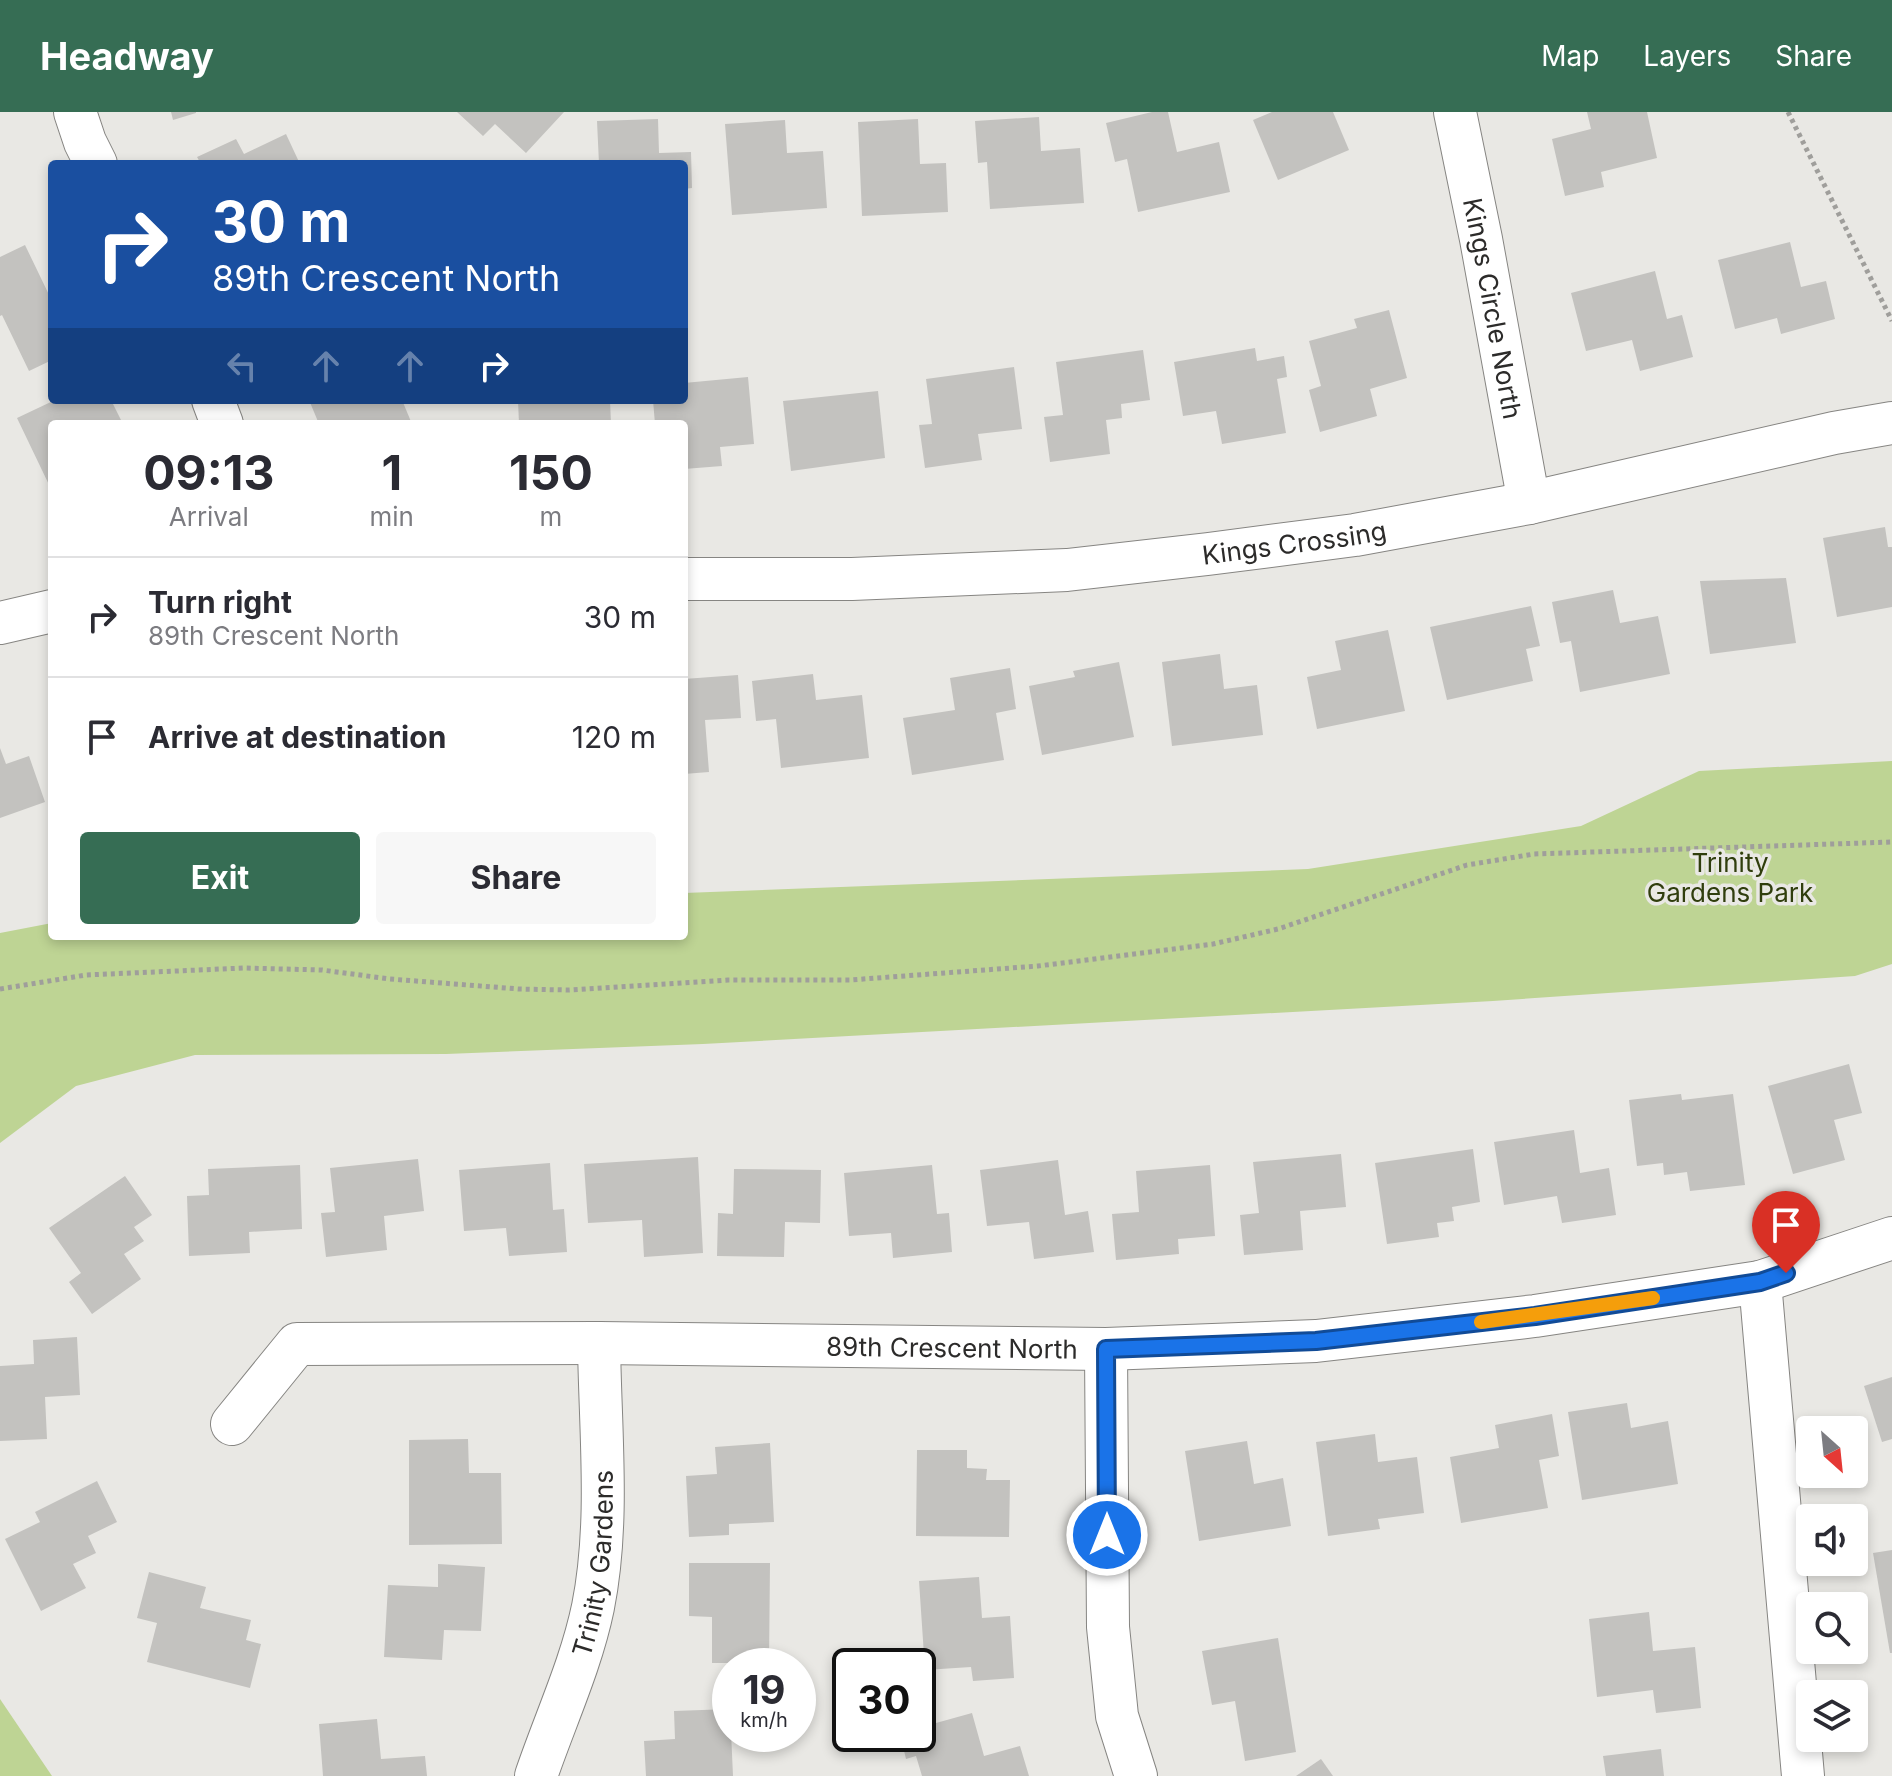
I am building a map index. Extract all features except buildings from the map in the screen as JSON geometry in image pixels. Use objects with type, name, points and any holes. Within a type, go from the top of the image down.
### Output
[{"type":"street","points":[[75,112],[94,160]]},
{"type":"street","name":"Kings Circle North","points":[[1455,112],[1529,503]]},
{"type":"street","name":"Kings Crossing","points":[[688,579],[852,579],[1067,570],[1355,535],[1529,503],[1834,433],[1892,423]]},
{"type":"street","points":[[0,623],[48,612]]},
{"type":"street","name":"89th Crescent North","points":[[232,1424],[297,1344],[599,1343],[1106,1349],[1316,1341],[1535,1316],[1760,1282],[1892,1238]]},
{"type":"street","points":[[1760,1282],[1803,1776]]},
{"type":"street","name":"Trinity Gardens","points":[[536,1776],[578,1662],[593,1607],[602,1536],[599,1343]]},
{"type":"street","points":[[1106,1349],[1108,1627],[1117,1716],[1136,1776]]},
{"type":"path","points":[[1788,112],[1892,321]]},
{"type":"path","points":[[0,989],[86,975],[244,968],[322,970],[390,979],[568,990],[728,980],[850,980],[919,976],[1038,966],[1213,944],[1278,929],[1414,882],[1499,858],[1534,854],[1892,842]]},
{"type":"green space","name":"Trinity Gardens Park","points":[[1892,761],[1892,964],[1855,976],[1493,1001],[703,1044],[446,1054],[195,1055],[76,1086],[0,1143],[0,933],[48,924],[48,940],[688,940],[688,893],[1308,869],[1581,826],[1699,771]]},
{"type":"green space","points":[[0,1699],[52,1776],[0,1776]]},
{"type":"slow traffic","points":[[1481,1322],[1653,1298]]},
{"type":"route","points":[[1107,1535],[1106,1349],[1316,1341],[1535,1316],[1760,1282],[1786,1273]]}]
